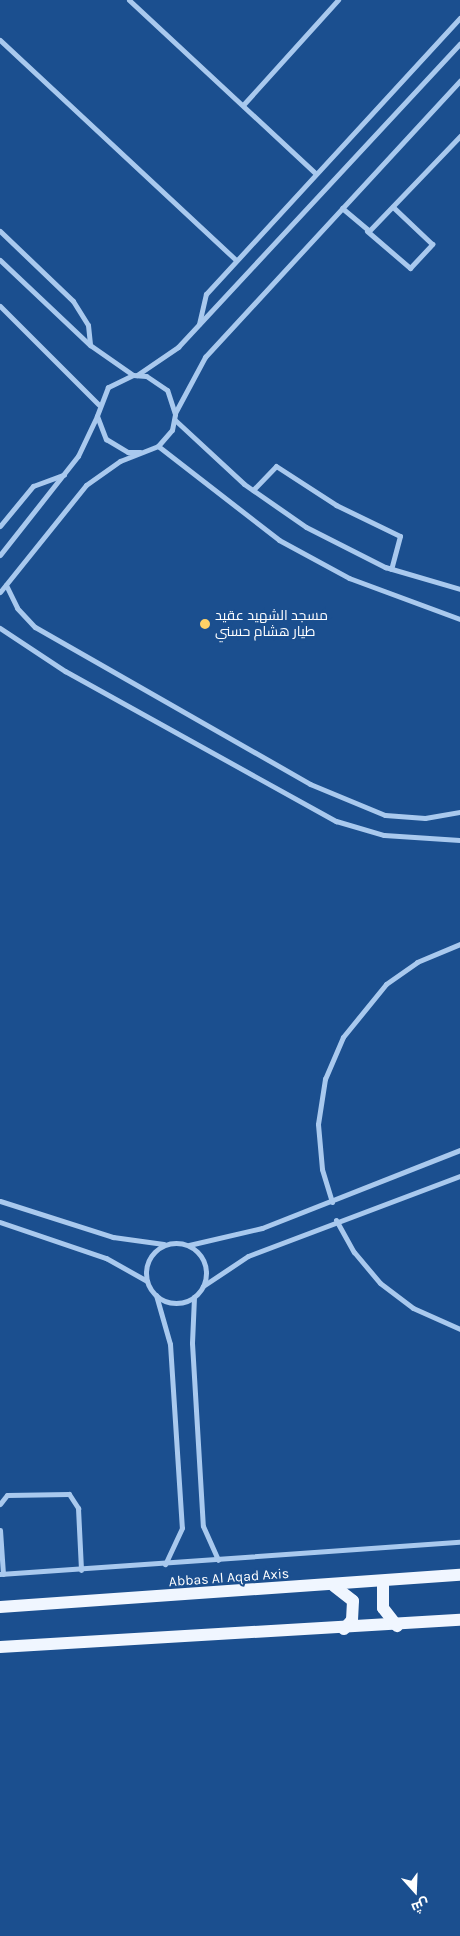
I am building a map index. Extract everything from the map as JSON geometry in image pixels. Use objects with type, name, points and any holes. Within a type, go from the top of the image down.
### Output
[{"type":"main road","name":"Abbas Al Aqad Axis","points":[[0,1606],[334,1586],[460,1575]]},
{"type":"main road","points":[[383,1582],[384,1608],[397,1626]]},
{"type":"main road","points":[[334,1586],[353,1601],[352,1620],[344,1629]]},
{"type":"main road","points":[[0,1647],[397,1626],[460,1620]]},
{"type":"street","points":[[242,105],[338,0]]},
{"type":"street","points":[[132,1],[316,174]]},
{"type":"street","points":[[199,324],[206,294],[460,18]]},
{"type":"street","points":[[0,40],[236,260]]},
{"type":"street","points":[[0,555],[64,475],[97,416],[98,404],[115,381],[135,375],[178,347],[460,44]]},
{"type":"street","points":[[0,592],[86,485],[140,452],[158,446],[205,357],[460,81]]},
{"type":"street","points":[[367,231],[393,207],[460,136]]},
{"type":"street","points":[[342,208],[410,268],[432,244],[393,207]]},
{"type":"street","points":[[0,231],[73,300],[84,316],[90,345]]},
{"type":"street","points":[[0,260],[90,345],[135,375],[158,381],[167,390],[175,417],[253,490],[306,527],[391,569],[460,589]]},
{"type":"street","points":[[0,306],[98,404]]},
{"type":"street","points":[[97,416],[111,443],[140,452]]},
{"type":"street","points":[[158,446],[279,540],[349,578],[458,619]]},
{"type":"street","points":[[253,490],[276,466],[336,505],[400,536],[391,569]]},
{"type":"street","points":[[0,526],[33,486],[64,475]]},
{"type":"street","points":[[6,585],[17,608],[35,627],[310,784],[384,815],[425,818],[460,812]]},
{"type":"street","points":[[0,628],[72,675],[336,821],[384,835],[460,840]]},
{"type":"street","points":[[332,1202],[322,1169],[318,1124],[326,1079],[343,1037],[369,1000],[393,978],[417,962],[460,944]]},
{"type":"street","points":[[0,1201],[113,1237],[189,1246],[262,1228],[460,1150]]},
{"type":"street","points":[[156,1295],[170,1302],[194,1296],[203,1286],[237,1261],[336,1220],[460,1176]]},
{"type":"street","points":[[336,1220],[354,1252],[380,1283],[413,1308],[460,1330]]},
{"type":"street","points":[[0,1222],[106,1258],[148,1282],[156,1295],[170,1344],[182,1528],[165,1564]]},
{"type":"street","points":[[148,1282],[148,1262],[167,1244]]},
{"type":"street","points":[[189,1246],[206,1268],[203,1286]]},
{"type":"street","points":[[194,1296],[192,1343],[203,1526],[218,1560]]},
{"type":"street","points":[[0,1504],[7,1494],[69,1494],[78,1508],[81,1570]]},
{"type":"street","points":[[0,1530],[1,1574],[81,1570],[460,1542]]},
{"type":"place","name":"مسجد الشهيد عقيد طيار هشام حسني","points":[[205,624]]}]
